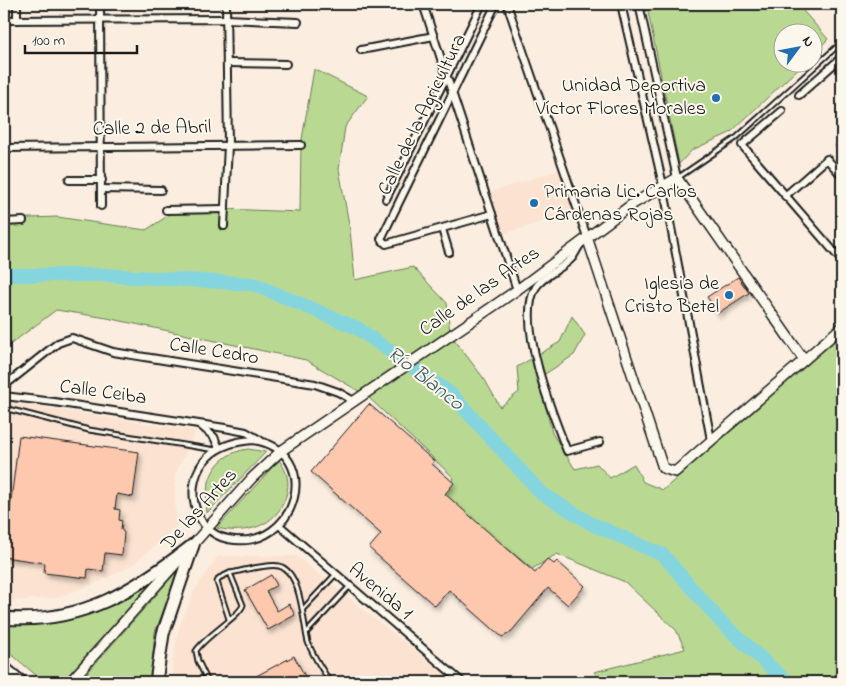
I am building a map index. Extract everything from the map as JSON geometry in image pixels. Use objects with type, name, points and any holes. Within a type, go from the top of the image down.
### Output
[{"type":"highway","points":[[4,618],[29,619],[49,616],[84,609],[106,601],[144,582],[193,545]]},
{"type":"highway","points":[[156,682],[163,634],[193,545]]},
{"type":"highway","points":[[4,668],[21,682]]},
{"type":"street","points":[[17,4],[17,20]]},
{"type":"street","points":[[100,4],[101,206]]},
{"type":"street","points":[[224,226],[228,145],[226,4]]},
{"type":"street","points":[[423,4],[516,290]]},
{"type":"street","name":"Calle de la Agricultura","points":[[442,229],[386,244],[382,242],[381,237],[449,84],[482,4]]},
{"type":"street","name":"Calle de la Agricultura","points":[[386,199],[449,84],[496,4]]},
{"type":"street","points":[[507,4],[584,240],[663,468],[675,472],[842,327]]},
{"type":"street","points":[[621,4],[663,185],[711,440]]},
{"type":"street","points":[[639,4],[677,178],[804,360]]},
{"type":"street","points":[[4,20],[226,19],[298,22]]},
{"type":"street","points":[[361,50],[434,36]]},
{"type":"street","points":[[800,94],[842,57]]},
{"type":"street","points":[[227,63],[286,64]]},
{"type":"street","points":[[782,111],[742,144],[842,261]]},
{"type":"street","name":"Calle 2 de Abril","points":[[4,148],[301,145]]},
{"type":"street","points":[[785,196],[827,160],[842,176]]},
{"type":"street","name":"Calle de las Artes","points":[[378,385],[516,290],[631,205],[677,178]]},
{"type":"street","points":[[69,180],[102,180]]},
{"type":"street","points":[[101,189],[161,190]]},
{"type":"street","points":[[166,210],[225,210]]},
{"type":"street","points":[[449,252],[442,229],[492,214]]},
{"type":"street","points":[[4,222],[23,221]]},
{"type":"street","points":[[584,240],[572,258],[536,286],[530,312],[535,353],[546,396],[567,451],[600,442]]},
{"type":"street","name":"Calle Cedro","points":[[4,386],[68,338],[76,338],[113,352],[315,384],[338,392],[354,401]]},
{"type":"street","name":"De las Artes","points":[[70,682],[252,478],[281,451],[378,385]]},
{"type":"street","name":"Calle Ceiba","points":[[4,396],[197,423],[246,432],[281,451]]},
{"type":"street","points":[[197,423],[214,437],[217,449]]},
{"type":"street","points":[[262,441],[243,441],[217,449],[199,469],[194,482],[194,497],[197,515],[207,530],[219,536],[243,539],[259,537],[279,525],[291,511],[296,486],[294,475],[281,451]]},
{"type":"street","name":"Avenida 1","points":[[279,525],[462,682]]},
{"type":"lane","points":[[677,178],[736,138],[842,42]]},
{"type":"lane","points":[[4,408],[89,430],[217,449]]},
{"type":"lane","points":[[229,619],[216,582],[219,578],[230,573],[281,567],[291,576],[303,609],[308,643],[330,682]]},
{"type":"lane","points":[[208,682],[198,661],[196,651],[240,611],[243,606],[230,573]]},
{"type":"lane","points":[[303,609],[335,574]]},
{"type":"lane","points":[[307,632],[349,587]]},
{"type":"shaded area","name":"Primaria Lic. Carlos Cárdenas Rojas","points":[[561,169],[576,211],[504,234],[490,192]]},
{"type":"shaded area","points":[[4,401],[196,431],[175,476],[176,528],[131,566],[97,583],[56,598],[4,601]]},
{"type":"shaded area","points":[[218,556],[296,556],[455,682],[172,682],[172,662],[179,628],[194,591]]},
{"type":"green space","name":"Unidad Deportiva Víctor Flores Morales","points":[[650,4],[797,4],[813,22],[774,22],[774,72],[794,72],[730,133],[692,150],[679,164],[647,7]]},
{"type":"green space","name":"Unidad Deportiva Víctor Flores Morales","points":[[824,34],[828,39],[824,43]]},
{"type":"green space","points":[[314,69],[368,96],[345,127],[339,169],[350,230],[355,280],[413,267],[447,303],[450,334],[485,380],[500,407],[519,392],[517,367],[560,342],[572,316],[585,335],[574,355],[539,378],[552,433],[575,469],[597,464],[610,478],[634,464],[643,482],[663,490],[842,335],[842,682],[600,682],[594,672],[685,649],[676,630],[625,582],[557,554],[532,569],[442,494],[454,478],[367,396],[306,360],[107,318],[56,310],[4,349],[4,219],[57,217],[146,230],[172,213],[225,209],[300,212],[301,145]]},
{"type":"green space","points":[[248,449],[266,452],[207,513],[207,491],[213,471],[226,457]]},
{"type":"green space","points":[[279,460],[286,473],[288,486],[282,507],[275,515],[268,522],[249,529],[228,530],[217,528]]},
{"type":"green space","points":[[181,567],[155,632],[150,682],[79,682]]},
{"type":"green space","points":[[149,585],[62,682],[44,682],[4,648],[4,623],[81,614],[114,603]]},
{"type":"building","name":"Iglesia de Cristo Betel","points":[[738,277],[749,293],[718,313],[707,297]]},
{"type":"building","points":[[369,404],[434,461],[432,464],[454,483],[445,494],[535,573],[547,559],[554,564],[557,561],[585,586],[568,605],[548,588],[510,633],[502,637],[449,590],[435,606],[369,548],[381,534],[311,472]]},
{"type":"building","points":[[19,436],[139,452],[133,497],[117,494],[115,509],[120,510],[119,520],[122,521],[121,529],[124,533],[122,555],[105,553],[103,571],[88,569],[87,578],[44,573],[45,563],[4,557]]},
{"type":"building","points":[[271,575],[277,585],[266,591],[277,611],[289,604],[295,615],[268,630],[245,590]]},
{"type":"building","points":[[294,656],[308,682],[245,682]]},
{"type":"waterway","name":"Río Blanco","points":[[4,275],[104,275],[253,284],[357,328],[451,394],[541,493],[592,524],[663,555],[721,622],[787,682]]},
{"type":"place","name":"Unidad Deportiva Víctor Flores Morales","points":[[716,98]]},
{"type":"place","name":"Primaria Lic. Carlos Cárdenas Rojas","points":[[534,203]]},
{"type":"place","name":"Iglesia de Cristo Betel","points":[[729,295]]}]
